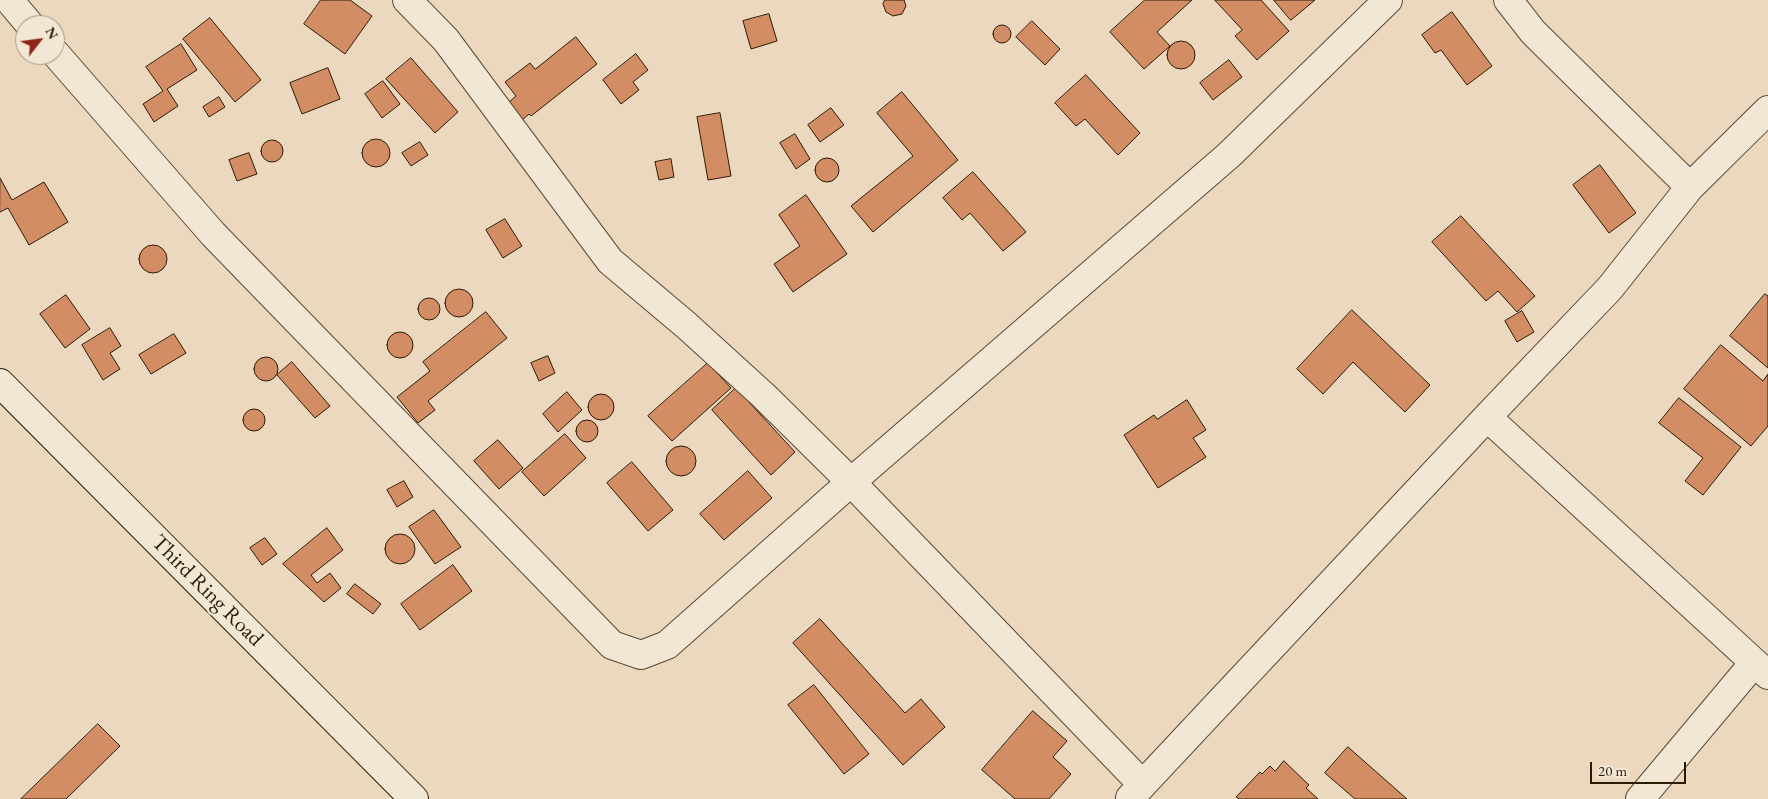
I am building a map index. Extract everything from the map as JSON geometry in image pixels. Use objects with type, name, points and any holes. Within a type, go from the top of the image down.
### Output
[{"type":"street","points":[[407,0],[446,40],[610,261],[764,396],[851,482],[1135,792],[1610,288],[1690,187],[1768,110]]},
{"type":"street","points":[[65,65],[213,234],[612,645],[641,655],[667,645],[851,482],[1229,154],[1388,0]]},
{"type":"street","points":[[1508,0],[1533,32],[1690,187]]},
{"type":"street","name":"Third Ring Road","points":[[0,383],[414,799]]},
{"type":"street","points":[[1487,417],[1761,669],[1640,799]]},
{"type":"building","points":[[321,0],[350,0],[372,16],[345,54],[304,24]]},
{"type":"building","points":[[885,0],[904,0],[906,6],[902,14],[893,16],[886,12],[883,4]]},
{"type":"building","points":[[1145,0],[1192,0],[1157,32],[1170,46],[1144,69],[1110,32]]},
{"type":"building","points":[[1215,0],[1261,0],[1289,31],[1257,60],[1235,36],[1242,30]]},
{"type":"building","points":[[1274,0],[1315,0],[1291,20]]},
{"type":"building","points":[[1452,12],[1492,66],[1467,85],[1441,50],[1435,53],[1422,35]]},
{"type":"building","points":[[769,14],[777,41],[751,49],[743,21]]},
{"type":"building","points":[[210,18],[261,80],[235,102],[183,39]]},
{"type":"building","points":[[1032,21],[1060,49],[1045,65],[1016,37]]},
{"type":"building","points":[[1002,25],[1008,28],[1011,34],[1008,40],[1002,43],[996,40],[993,34],[996,28]]},
{"type":"building","points":[[576,37],[597,64],[531,116],[529,114],[522,120],[508,103],[516,96],[505,82],[530,63],[535,69]]},
{"type":"building","points":[[1181,41],[1191,45],[1195,55],[1191,65],[1181,69],[1171,65],[1167,55],[1171,45]]},
{"type":"building","points":[[181,44],[197,70],[167,89],[178,106],[154,122],[143,104],[163,91],[146,67]]},
{"type":"building","points":[[636,54],[648,70],[633,82],[639,90],[621,104],[603,80]]},
{"type":"building","points":[[411,58],[458,112],[435,133],[386,79]]},
{"type":"building","points":[[1229,60],[1242,77],[1213,100],[1200,83]]},
{"type":"building","points":[[328,68],[340,99],[302,114],[290,83]]},
{"type":"building","points":[[1086,75],[1140,133],[1118,155],[1085,119],[1076,126],[1055,103]]},
{"type":"building","points":[[383,81],[400,104],[382,118],[365,94]]},
{"type":"building","points":[[902,92],[958,160],[873,232],[851,206],[913,156],[877,113]]},
{"type":"building","points":[[219,97],[225,107],[209,117],[203,107]]},
{"type":"building","points":[[831,108],[844,125],[820,142],[808,125]]},
{"type":"building","points":[[720,113],[731,176],[708,180],[697,117]]},
{"type":"building","points":[[795,134],[810,159],[796,169],[780,143]]},
{"type":"building","points":[[376,139],[386,143],[390,153],[386,163],[376,167],[366,163],[362,153],[366,143]]},
{"type":"building","points":[[272,140],[282,147],[283,151],[276,161],[272,162],[262,155],[261,151],[268,141]]},
{"type":"building","points":[[420,142],[428,155],[411,166],[402,153]]},
{"type":"building","points":[[249,153],[257,174],[237,181],[229,160]]},
{"type":"building","points":[[827,158],[836,161],[839,170],[836,179],[827,182],[818,179],[815,170],[818,161]]},
{"type":"building","points":[[671,159],[674,177],[659,180],[655,162]]},
{"type":"building","points":[[1600,165],[1636,213],[1609,233],[1573,185]]},
{"type":"building","points":[[973,172],[1026,232],[1003,251],[970,213],[962,220],[943,198]]},
{"type":"building","points":[[0,178],[12,200],[44,182],[68,222],[29,245],[8,208],[0,212]]},
{"type":"building","points":[[806,195],[847,254],[793,292],[774,264],[800,246],[779,215]]},
{"type":"building","points":[[1461,216],[1535,296],[1517,312],[1498,291],[1486,301],[1432,242]]},
{"type":"building","points":[[505,219],[522,246],[503,258],[486,230]]},
{"type":"building","points":[[153,245],[163,249],[167,259],[163,269],[153,273],[143,269],[139,259],[143,249]]},
{"type":"building","points":[[459,289],[469,293],[473,303],[469,313],[459,317],[449,313],[445,303],[449,293]]},
{"type":"building","points":[[1765,294],[1768,296],[1768,368],[1730,336]]},
{"type":"building","points":[[66,295],[90,329],[65,348],[40,314]]},
{"type":"building","points":[[429,298],[439,305],[440,309],[433,319],[429,320],[419,313],[418,309],[425,299]]},
{"type":"building","points":[[1352,310],[1430,385],[1405,412],[1353,362],[1323,394],[1297,369]]},
{"type":"building","points":[[1522,311],[1534,332],[1517,342],[1505,321]]},
{"type":"building","points":[[486,312],[507,338],[428,401],[435,410],[418,423],[397,397],[430,371],[423,362]]},
{"type":"building","points":[[110,328],[121,346],[110,353],[120,369],[103,380],[82,345]]},
{"type":"building","points":[[400,332],[409,336],[413,345],[409,354],[400,358],[391,354],[387,345],[391,336]]},
{"type":"building","points":[[174,334],[186,353],[151,374],[139,355]]},
{"type":"building","points":[[1721,345],[1763,381],[1768,374],[1768,426],[1751,446],[1684,389]]},
{"type":"building","points":[[548,356],[555,373],[539,381],[531,363]]},
{"type":"building","points":[[266,357],[275,360],[278,369],[275,378],[266,381],[257,378],[254,369],[257,360]]},
{"type":"building","points":[[292,362],[330,406],[315,418],[277,375]]},
{"type":"building","points":[[708,363],[731,388],[672,441],[648,416]]},
{"type":"building","points":[[736,388],[795,452],[771,475],[712,410]]},
{"type":"building","points":[[567,392],[582,410],[558,432],[543,414]]},
{"type":"building","points":[[601,394],[610,398],[614,407],[610,416],[601,420],[592,416],[588,407],[592,398]]},
{"type":"building","points":[[1679,398],[1741,447],[1703,495],[1685,481],[1703,458],[1659,423]]},
{"type":"building","points":[[1187,400],[1206,430],[1193,438],[1206,457],[1158,488],[1124,435],[1154,415],[1157,419]]},
{"type":"building","points":[[254,409],[262,412],[265,420],[262,428],[254,431],[246,428],[243,420],[246,412]]},
{"type":"building","points":[[587,420],[595,423],[598,431],[595,439],[587,442],[579,439],[576,431],[579,423]]},
{"type":"building","points":[[565,434],[586,458],[544,496],[522,472]]},
{"type":"building","points":[[498,440],[523,468],[499,489],[474,461]]},
{"type":"building","points":[[681,446],[692,450],[696,461],[692,472],[681,476],[670,472],[666,461],[670,450]]},
{"type":"building","points":[[632,462],[673,510],[648,531],[607,483]]},
{"type":"building","points":[[748,471],[772,498],[724,540],[700,514]]},
{"type":"building","points":[[404,481],[413,497],[397,507],[387,490]]},
{"type":"building","points":[[434,510],[461,547],[435,564],[409,527]]},
{"type":"building","points":[[327,528],[343,550],[311,575],[317,583],[330,573],[341,588],[324,602],[283,564]]},
{"type":"building","points":[[400,534],[406,535],[414,543],[414,555],[406,563],[400,564],[394,563],[386,555],[385,549],[386,543],[394,535]]},
{"type":"building","points":[[265,538],[277,554],[262,565],[250,548]]},
{"type":"building","points":[[453,565],[472,591],[420,630],[401,604]]},
{"type":"building","points":[[355,584],[381,604],[373,614],[347,594]]},
{"type":"building","points":[[820,619],[905,713],[921,699],[945,727],[903,765],[793,643]]},
{"type":"building","points":[[814,685],[869,754],[844,774],[788,705]]},
{"type":"building","points":[[1033,711],[1067,741],[1053,757],[1071,774],[1049,799],[1015,799],[982,770]]},
{"type":"building","points":[[98,724],[120,746],[66,799],[21,799]]},
{"type":"building","points":[[1348,747],[1407,799],[1355,799],[1325,773]]},
{"type":"building","points":[[1284,761],[1309,785],[1306,788],[1318,799],[1239,799],[1236,797],[1260,772],[1262,774],[1270,766],[1275,771]]}]
